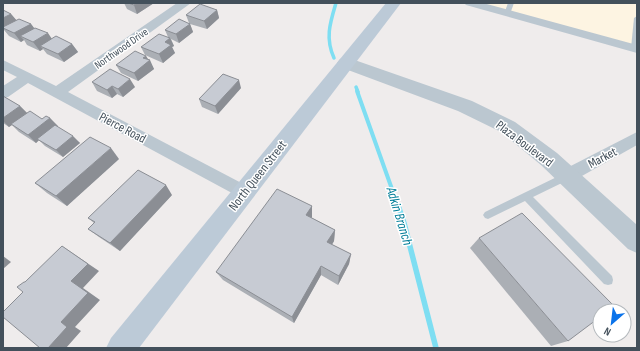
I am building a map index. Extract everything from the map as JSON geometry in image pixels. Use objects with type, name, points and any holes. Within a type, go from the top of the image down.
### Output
[{"type":"main road","name":"North Queen Street","points":[[121,348],[394,3]]},
{"type":"street","name":"Northwood Drive","points":[[58,92],[185,3]]},
{"type":"street","points":[[470,3],[509,8],[636,48]]},
{"type":"street","name":"Plaza Boulevard","points":[[346,63],[430,93],[490,117],[514,131],[567,176],[637,241]]},
{"type":"street","name":"Pierce Road","points":[[3,64],[243,192]]},
{"type":"street","points":[[3,93],[28,77]]},
{"type":"street","name":"Market","points":[[567,176],[637,138]]},
{"type":"lane","points":[[636,48],[637,18]]},
{"type":"lane","points":[[488,215],[567,176]]},
{"type":"lane","points":[[526,196],[608,280]]},
{"type":"shaded area","points":[[470,3],[637,3],[637,49]]},
{"type":"building","points":[[200,4],[217,10],[204,21],[186,15]]},
{"type":"building","points":[[3,10],[11,14],[3,18]]},
{"type":"building","points":[[19,19],[31,24],[14,33],[3,28],[3,27]]},
{"type":"building","points":[[179,19],[190,24],[176,34],[165,30]]},
{"type":"building","points":[[35,28],[48,33],[33,42],[20,36]]},
{"type":"building","points":[[159,34],[170,38],[165,42],[171,45],[159,54],[141,47]]},
{"type":"building","points":[[56,36],[72,44],[58,54],[40,46]]},
{"type":"building","points":[[135,51],[146,56],[143,58],[150,60],[134,73],[116,65]]},
{"type":"building","points":[[110,69],[130,79],[118,89],[112,86],[107,90],[92,82]]},
{"type":"building","points":[[223,74],[239,80],[215,106],[199,99]]},
{"type":"building","points":[[3,96],[20,106],[3,118]]},
{"type":"building","points":[[30,111],[42,119],[46,116],[50,118],[28,135],[11,124]]},
{"type":"building","points":[[55,125],[73,136],[56,150],[37,139]]},
{"type":"building","points":[[90,137],[111,148],[56,196],[35,183]]},
{"type":"building","points":[[138,170],[166,185],[110,243],[88,229],[95,222],[88,218]]},
{"type":"building","points":[[277,189],[312,206],[306,215],[335,230],[327,242],[351,254],[339,276],[321,266],[292,317],[216,272]]},
{"type":"building","points":[[522,213],[611,303],[592,303],[592,323],[568,341],[479,238]]},
{"type":"building","points":[[62,246],[88,264],[71,281],[88,293],[61,322],[67,327],[48,348],[40,348],[3,317],[3,312],[23,292],[17,287],[25,282]]},
{"type":"waterway","name":"Adkin Branch","points":[[334,58],[331,51],[329,30],[336,3]]},
{"type":"waterway","name":"Adkin Branch","points":[[356,87],[358,92]]},
{"type":"waterway","name":"Adkin Branch","points":[[357,91],[398,206]]},
{"type":"waterway","name":"Adkin Branch","points":[[398,205],[436,348]]}]
